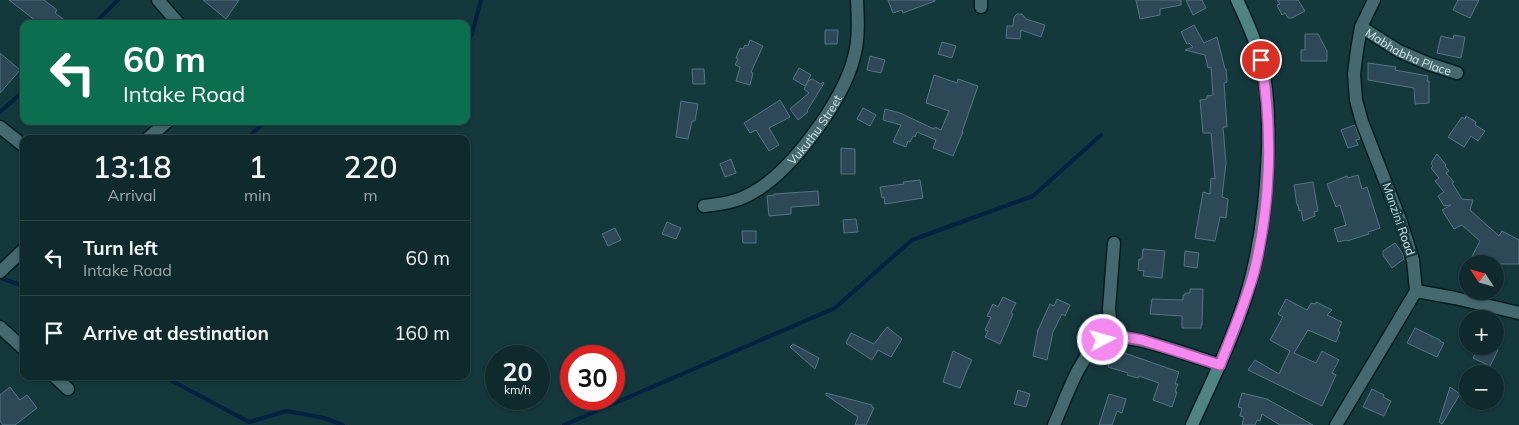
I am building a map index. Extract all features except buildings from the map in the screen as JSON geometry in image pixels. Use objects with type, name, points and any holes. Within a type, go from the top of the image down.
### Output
[{"type":"street","points":[[158,0],[176,20]]},
{"type":"street","name":"Vukuthu Street","points":[[704,206],[730,202],[752,193],[784,169],[801,151],[830,109],[849,71],[854,57],[858,23],[857,0]]},
{"type":"street","points":[[1195,424],[1239,318],[1254,272],[1262,230],[1267,182],[1268,133],[1266,92],[1251,28],[1237,0]]},
{"type":"street","name":"Manzini Road","points":[[1374,0],[1361,28],[1354,74],[1356,100],[1362,122],[1413,260],[1416,291]]},
{"type":"street","name":"Mabhabha Place","points":[[1361,28],[1399,51],[1429,64],[1457,73]]},
{"type":"street","points":[[152,135],[163,125]]},
{"type":"street","points":[[0,127],[20,143]]},
{"type":"street","points":[[1112,337],[1109,309],[1114,243]]},
{"type":"street","points":[[0,272],[20,254]]},
{"type":"street","points":[[1336,425],[1416,291],[1519,313]]},
{"type":"street","points":[[0,327],[20,345]]},
{"type":"street","points":[[1054,425],[1080,366],[1096,345],[1103,340],[1112,337],[1124,337],[1142,340],[1220,365]]},
{"type":"street","points":[[58,380],[68,389]]},
{"type":"waterway","points":[[98,20],[118,0]]},
{"type":"waterway","points":[[470,37],[481,0]]},
{"type":"waterway","points":[[0,112],[20,94]]},
{"type":"waterway","points":[[250,135],[262,125]]},
{"type":"waterway","points":[[564,425],[835,308],[912,240],[1033,196],[1101,135]]},
{"type":"waterway","points":[[0,278],[20,285]]},
{"type":"waterway","points":[[170,380],[249,422],[287,411],[324,418],[343,425]]},
{"type":"route","points":[[1103,340],[1112,337],[1142,340],[1220,365],[1239,318],[1254,272],[1262,230],[1267,182],[1268,133],[1266,92],[1261,60]]}]
